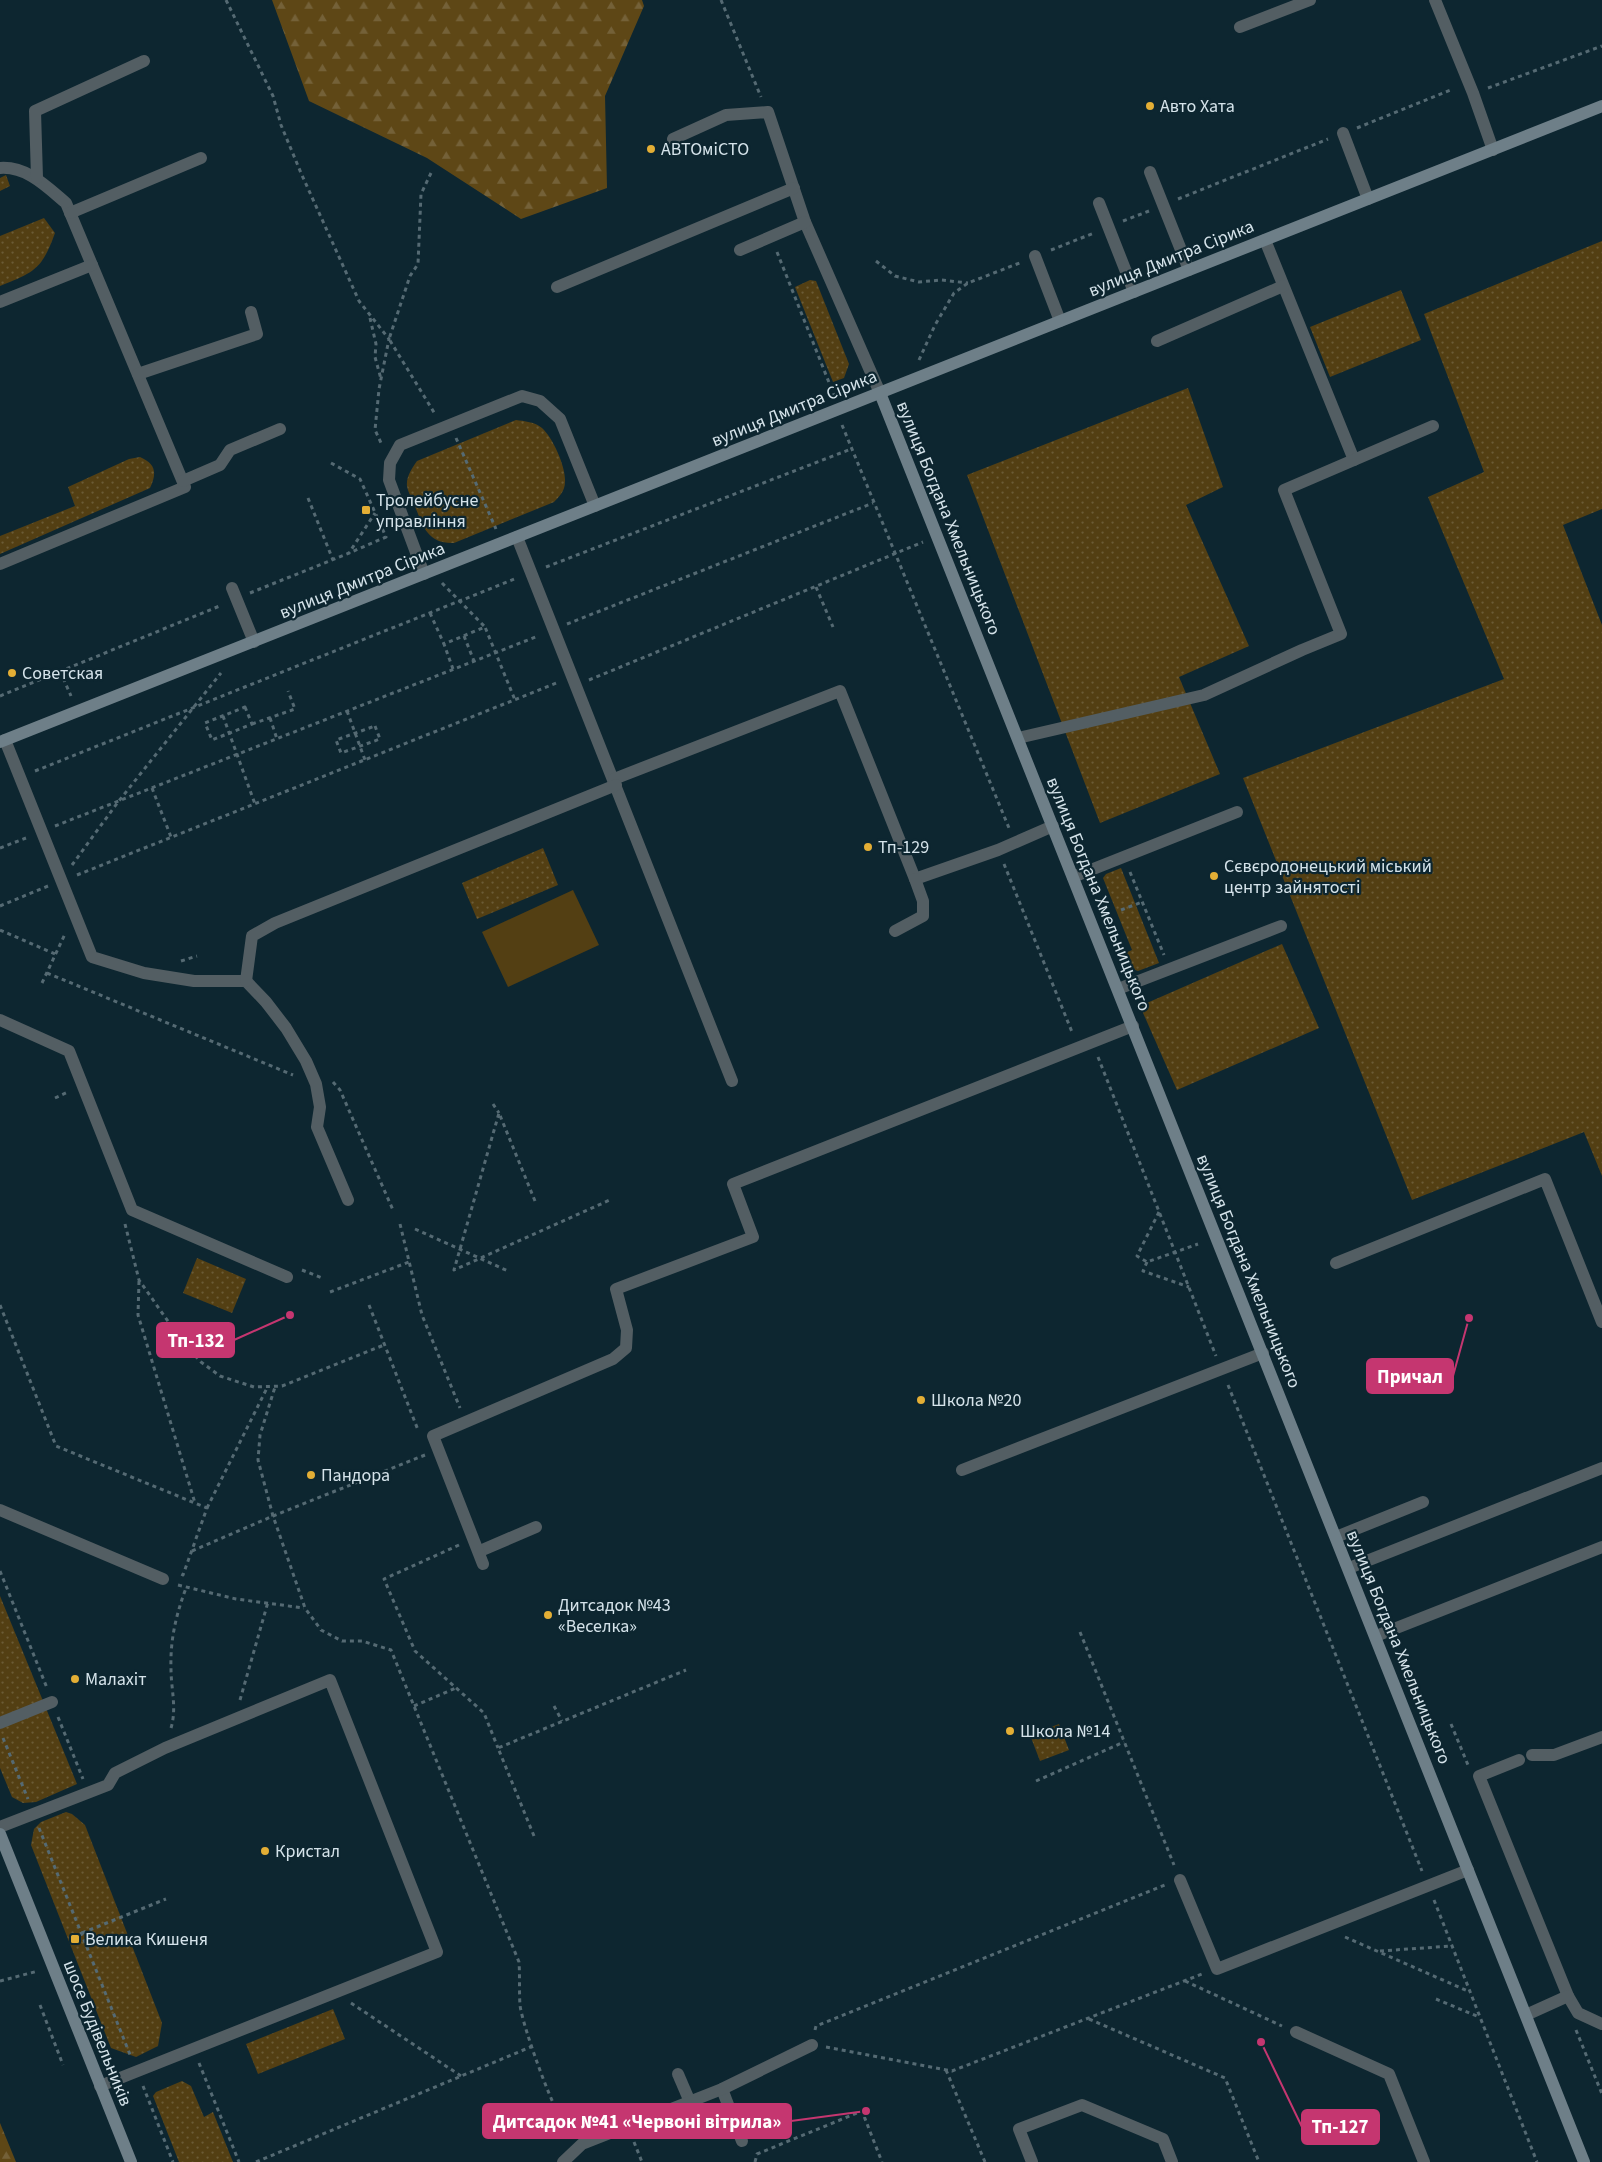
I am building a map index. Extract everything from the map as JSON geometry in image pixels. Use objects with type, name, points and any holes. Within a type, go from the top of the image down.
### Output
[{"type":"street","name":"вулиця Дмитра Сірика","points":[[2,741],[1602,106]]},
{"type":"street","name":"вулиця Богдана Хмельницького","points":[[880,393],[1584,2162]]},
{"type":"street","name":"шосе Будівельників","points":[[0,1834],[131,2162]]},
{"type":"lane","points":[[1240,27],[1310,0]]},
{"type":"lane","points":[[1435,0],[1493,150]]},
{"type":"lane","points":[[37,178],[35,111],[144,61]]},
{"type":"lane","points":[[673,139],[726,115],[768,112],[805,222],[880,393]]},
{"type":"lane","points":[[1343,133],[1368,199]]},
{"type":"lane","points":[[70,213],[201,158]]},
{"type":"lane","points":[[0,168],[9,167],[37,178],[66,203],[185,487],[0,564]]},
{"type":"lane","points":[[1150,172],[1189,270]]},
{"type":"lane","points":[[557,287],[794,188]]},
{"type":"lane","points":[[1098,203],[1134,292]]},
{"type":"lane","points":[[740,250],[805,222]]},
{"type":"lane","points":[[1265,240],[1354,460]]},
{"type":"lane","points":[[1035,256],[1060,322]]},
{"type":"lane","points":[[0,302],[92,265]]},
{"type":"lane","points":[[1157,340],[1283,286]]},
{"type":"lane","points":[[138,374],[256,334],[251,312]]},
{"type":"lane","points":[[427,573],[394,498],[389,480],[390,463],[400,445],[522,396],[540,401],[560,419],[595,506]]},
{"type":"lane","points":[[1018,738],[1204,695],[1341,634],[1284,490],[1433,426]]},
{"type":"lane","points":[[183,481],[220,465],[230,450],[280,428]]},
{"type":"lane","points":[[517,537],[732,1081]]},
{"type":"lane","points":[[234,594],[249,644]]},
{"type":"lane","points":[[246,981],[252,936],[275,923],[840,691],[923,901],[924,916],[895,931]]},
{"type":"lane","points":[[2,741],[20,776],[40,832],[55,883],[92,957],[144,973],[194,980],[246,981],[266,1002],[286,1028],[316,1084],[320,1107],[318,1127],[348,1200]]},
{"type":"lane","points":[[1074,877],[1237,812]]},
{"type":"lane","points":[[915,880],[998,850],[1053,826]]},
{"type":"lane","points":[[1118,989],[1281,926]]},
{"type":"lane","points":[[0,1020],[69,1051],[132,1210],[287,1277]]},
{"type":"lane","points":[[536,1527],[482,1558],[433,1436],[614,1359],[626,1348],[627,1330],[616,1289],[754,1237],[733,1184],[1079,1049],[1133,1026]]},
{"type":"lane","points":[[1336,1262],[1545,1179],[1602,1322]]},
{"type":"lane","points":[[962,1470],[1263,1353]]},
{"type":"lane","points":[[1349,1568],[1602,1468]]},
{"type":"lane","points":[[1336,1537],[1423,1502]]},
{"type":"lane","points":[[0,1510],[162,1579]]},
{"type":"lane","points":[[1376,1636],[1602,1546]]},
{"type":"lane","points":[[0,1828],[108,1785],[115,1773],[165,1748],[330,1680],[437,1952],[100,2086]]},
{"type":"lane","points":[[0,1723],[52,1702]]},
{"type":"lane","points":[[1532,1755],[1554,1755],[1602,1737]]},
{"type":"lane","points":[[1519,1760],[1479,1776],[1568,1996],[1578,2013],[1602,2024]]},
{"type":"lane","points":[[1180,1880],[1217,1969],[1468,1870]]},
{"type":"lane","points":[[1526,2015],[1568,1996]]},
{"type":"lane","points":[[1296,2032],[1389,2074],[1424,2162]]},
{"type":"lane","points":[[563,2162],[582,2144],[722,2089],[812,2045]]},
{"type":"lane","points":[[678,2074],[690,2102]]},
{"type":"lane","points":[[722,2089],[742,2141]]},
{"type":"lane","points":[[1032,2162],[1019,2129],[1082,2105],[1163,2139],[1172,2162]]},
{"type":"path","points":[[226,0],[273,96],[285,134],[324,226],[359,301],[370,318],[389,340],[447,426],[502,543]]},
{"type":"path","points":[[721,0],[768,112]]},
{"type":"path","points":[[912,380],[923,349],[947,303],[954,293],[968,283],[1343,133],[1470,88],[1602,46]]},
{"type":"path","points":[[390,463],[375,430],[381,380],[389,340],[410,276],[418,264],[420,194],[431,174]]},
{"type":"path","points":[[771,238],[838,409],[851,449],[1015,842]]},
{"type":"path","points":[[876,261],[895,276],[919,282],[941,280],[968,283]]},
{"type":"path","points":[[370,318],[376,344],[375,357],[381,380]]},
{"type":"path","points":[[20,776],[531,573],[851,449]]},
{"type":"path","points":[[0,696],[234,594],[333,560],[386,537],[360,479],[331,463]]},
{"type":"path","points":[[308,498],[333,560]]},
{"type":"path","points":[[0,848],[873,503]]},
{"type":"path","points":[[349,553],[375,513]]},
{"type":"path","points":[[0,906],[515,700],[574,681],[816,587],[938,536]]},
{"type":"path","points":[[427,573],[460,601],[485,627],[515,700]]},
{"type":"path","points":[[816,587],[833,627]]},
{"type":"path","points":[[430,613],[453,669]]},
{"type":"path","points":[[444,644],[485,627]]},
{"type":"path","points":[[464,636],[474,661]]},
{"type":"path","points":[[55,883],[192,708],[249,644]]},
{"type":"path","points":[[60,671],[77,712]]},
{"type":"path","points":[[252,724],[246,707],[205,723],[212,740],[295,709],[288,691]]},
{"type":"path","points":[[347,711],[365,760]]},
{"type":"path","points":[[223,716],[255,804]]},
{"type":"path","points":[[270,718],[277,739]]},
{"type":"path","points":[[375,726],[380,739],[360,746],[341,753],[336,740],[375,726]]},
{"type":"path","points":[[152,788],[171,837]]},
{"type":"path","points":[[998,850],[1079,1049]]},
{"type":"path","points":[[1124,857],[1170,969]]},
{"type":"path","points":[[47,877],[55,883]]},
{"type":"path","points":[[1120,910],[1142,902]]},
{"type":"path","points":[[42,983],[68,928]]},
{"type":"path","points":[[0,930],[56,954]]},
{"type":"path","points":[[173,963],[197,956]]},
{"type":"path","points":[[47,973],[316,1084]]},
{"type":"path","points":[[1093,1042],[1536,2162]]},
{"type":"path","points":[[494,1104],[535,1201]]},
{"type":"path","points":[[499,1113],[454,1270],[478,1257],[612,1199]]},
{"type":"path","points":[[1147,1262],[1138,1256],[1160,1212]]},
{"type":"path","points":[[125,1223],[139,1280],[138,1315],[195,1503]]},
{"type":"path","points":[[400,1224],[422,1315],[466,1422]]},
{"type":"path","points":[[415,1229],[508,1271]]},
{"type":"path","points":[[1189,1287],[1143,1270],[1147,1262],[1198,1244]]},
{"type":"path","points":[[330,1292],[409,1262]]},
{"type":"path","points":[[295,1267],[322,1278]]},
{"type":"path","points":[[139,1280],[167,1322],[200,1362],[220,1376],[237,1383],[267,1388],[275,1387],[302,1379],[384,1345]]},
{"type":"path","points":[[0,1305],[56,1446],[207,1508]]},
{"type":"path","points":[[368,1305],[420,1436]]},
{"type":"path","points":[[275,1387],[260,1436],[258,1460],[273,1516],[305,1608],[321,1630],[342,1641],[362,1641],[391,1650],[519,1962],[520,2006],[549,2093],[565,2130],[582,2144]]},
{"type":"path","points":[[174,1571],[183,1575],[207,1508],[267,1388]]},
{"type":"path","points":[[191,1552],[273,1516],[428,1454]]},
{"type":"path","points":[[474,1538],[384,1579],[415,1651],[484,1713],[534,1836]]},
{"type":"path","points":[[0,1572],[89,1793]]},
{"type":"path","points":[[162,1579],[186,1588],[236,1599],[305,1608]]},
{"type":"path","points":[[165,1748],[172,1722],[174,1699],[171,1646],[175,1618],[186,1588]]},
{"type":"path","points":[[235,1718],[268,1602]]},
{"type":"path","points":[[1080,1632],[1180,1880],[816,2026],[812,2045],[952,2071],[1217,1969]]},
{"type":"path","points":[[498,1748],[686,1670]]},
{"type":"path","points":[[414,1706],[456,1688]]},
{"type":"path","points":[[554,1706],[562,1722]]},
{"type":"path","points":[[0,1730],[174,2162]]},
{"type":"path","points":[[1036,1781],[1124,1742]]},
{"type":"path","points":[[82,1933],[166,1899]]},
{"type":"path","points":[[1321,1927],[1470,1992]]},
{"type":"path","points":[[1379,1951],[1452,1946]]},
{"type":"path","points":[[0,1981],[53,1967]]},
{"type":"path","points":[[1185,1981],[1296,2032]]},
{"type":"path","points":[[335,1992],[461,2076]]},
{"type":"path","points":[[1436,1999],[1480,2017]]},
{"type":"path","points":[[40,2005],[63,2065]]},
{"type":"path","points":[[1088,2018],[1225,2078],[1259,2162]]},
{"type":"path","points":[[256,2162],[533,2046]]},
{"type":"path","points":[[193,2049],[239,2162]]},
{"type":"path","points":[[1589,2063],[1602,2094]]},
{"type":"path","points":[[946,2070],[985,2162]]},
{"type":"path","points":[[755,2162],[757,2154],[862,2111],[882,2162]]},
{"type":"path","points":[[627,2126],[642,2162]]},
{"type":"shaded area","points":[[6,175],[10,186],[0,191],[0,178]]},
{"type":"shaded area","points":[[44,218],[55,233],[41,262],[29,273],[0,286],[0,236]]},
{"type":"shaded area","points":[[1602,241],[1602,509],[1563,525],[1602,625],[1602,1176],[1584,1132],[1412,1200],[1243,778],[1504,679],[1428,497],[1484,472],[1424,314]]},
{"type":"shaded area","points":[[810,280],[816,281],[849,364],[844,378],[833,382],[795,287]]},
{"type":"shaded area","points":[[1401,290],[1421,340],[1330,377],[1310,327]]},
{"type":"shaded area","points":[[1188,388],[1223,487],[1186,505],[1249,646],[1179,677],[1220,774],[1100,823],[967,475]]},
{"type":"shaded area","points":[[516,420],[536,424],[542,428],[550,439],[558,453],[565,476],[564,488],[561,494],[554,502],[454,543],[445,543],[432,537],[423,526],[407,486],[408,476],[417,461]]},
{"type":"shaded area","points":[[140,457],[154,469],[154,478],[150,488],[0,554],[0,536],[75,506],[68,487],[129,459]]},
{"type":"shaded area","points":[[543,848],[558,885],[477,919],[462,883]]},
{"type":"shaded area","points":[[1121,868],[1159,963],[1138,971],[1126,967],[1118,956],[1132,950],[1103,878],[1106,874]]},
{"type":"shaded area","points":[[573,890],[599,945],[508,987],[482,932]]},
{"type":"shaded area","points":[[1282,944],[1319,1028],[1177,1090],[1140,1006]]},
{"type":"shaded area","points":[[197,1258],[246,1279],[232,1313],[183,1293]]},
{"type":"shaded area","points":[[0,1596],[77,1784],[36,1802],[23,1803],[12,1797],[0,1768]]},
{"type":"shaded area","points":[[1059,1724],[1069,1750],[1040,1761],[1030,1735]]},
{"type":"shaded area","points":[[66,1812],[72,1814],[85,1825],[162,2023],[158,2046],[136,2057],[111,2048],[31,1845],[34,1829],[41,1822]]},
{"type":"shaded area","points":[[333,2009],[345,2039],[258,2074],[246,2044]]},
{"type":"shaded area","points":[[182,2081],[191,2086],[204,2117],[213,2112],[233,2162],[179,2162],[153,2096],[156,2092]]},
{"type":"green space","points":[[272,0],[642,0],[644,6],[605,96],[607,188],[521,219],[427,158],[309,101]]},
{"type":"green space","points":[[0,2123],[16,2162],[0,2162]]},
{"type":"place","name":"Авто Хата","points":[[1150,106]]},
{"type":"place","name":"АВТОміСТО","points":[[651,149]]},
{"type":"place","name":"Тролейбусне управління","points":[[366,510]]},
{"type":"place","name":"Советская","points":[[12,673]]},
{"type":"place","name":"Тп-129","points":[[868,847]]},
{"type":"place","name":"Сєвєродонецький міський центр зайнятості","points":[[1214,876]]},
{"type":"place","name":"Тп-132","points":[[290,1315]]},
{"type":"place","name":"Причал","points":[[1469,1318]]},
{"type":"place","name":"Школа №20","points":[[921,1400]]},
{"type":"place","name":"Пандора","points":[[311,1475]]},
{"type":"place","name":"Дитсадок №43 «Веселка»","points":[[548,1615]]},
{"type":"place","name":"Малахіт","points":[[75,1679]]},
{"type":"place","name":"Школа №14","points":[[1010,1731]]},
{"type":"place","name":"Кристал","points":[[265,1851]]},
{"type":"place","name":"Велика Кишеня","points":[[75,1939]]},
{"type":"place","name":"Тп-127","points":[[1261,2042]]},
{"type":"place","name":"Дитсадок №41 «Червоні вітрила»","points":[[866,2111]]}]
